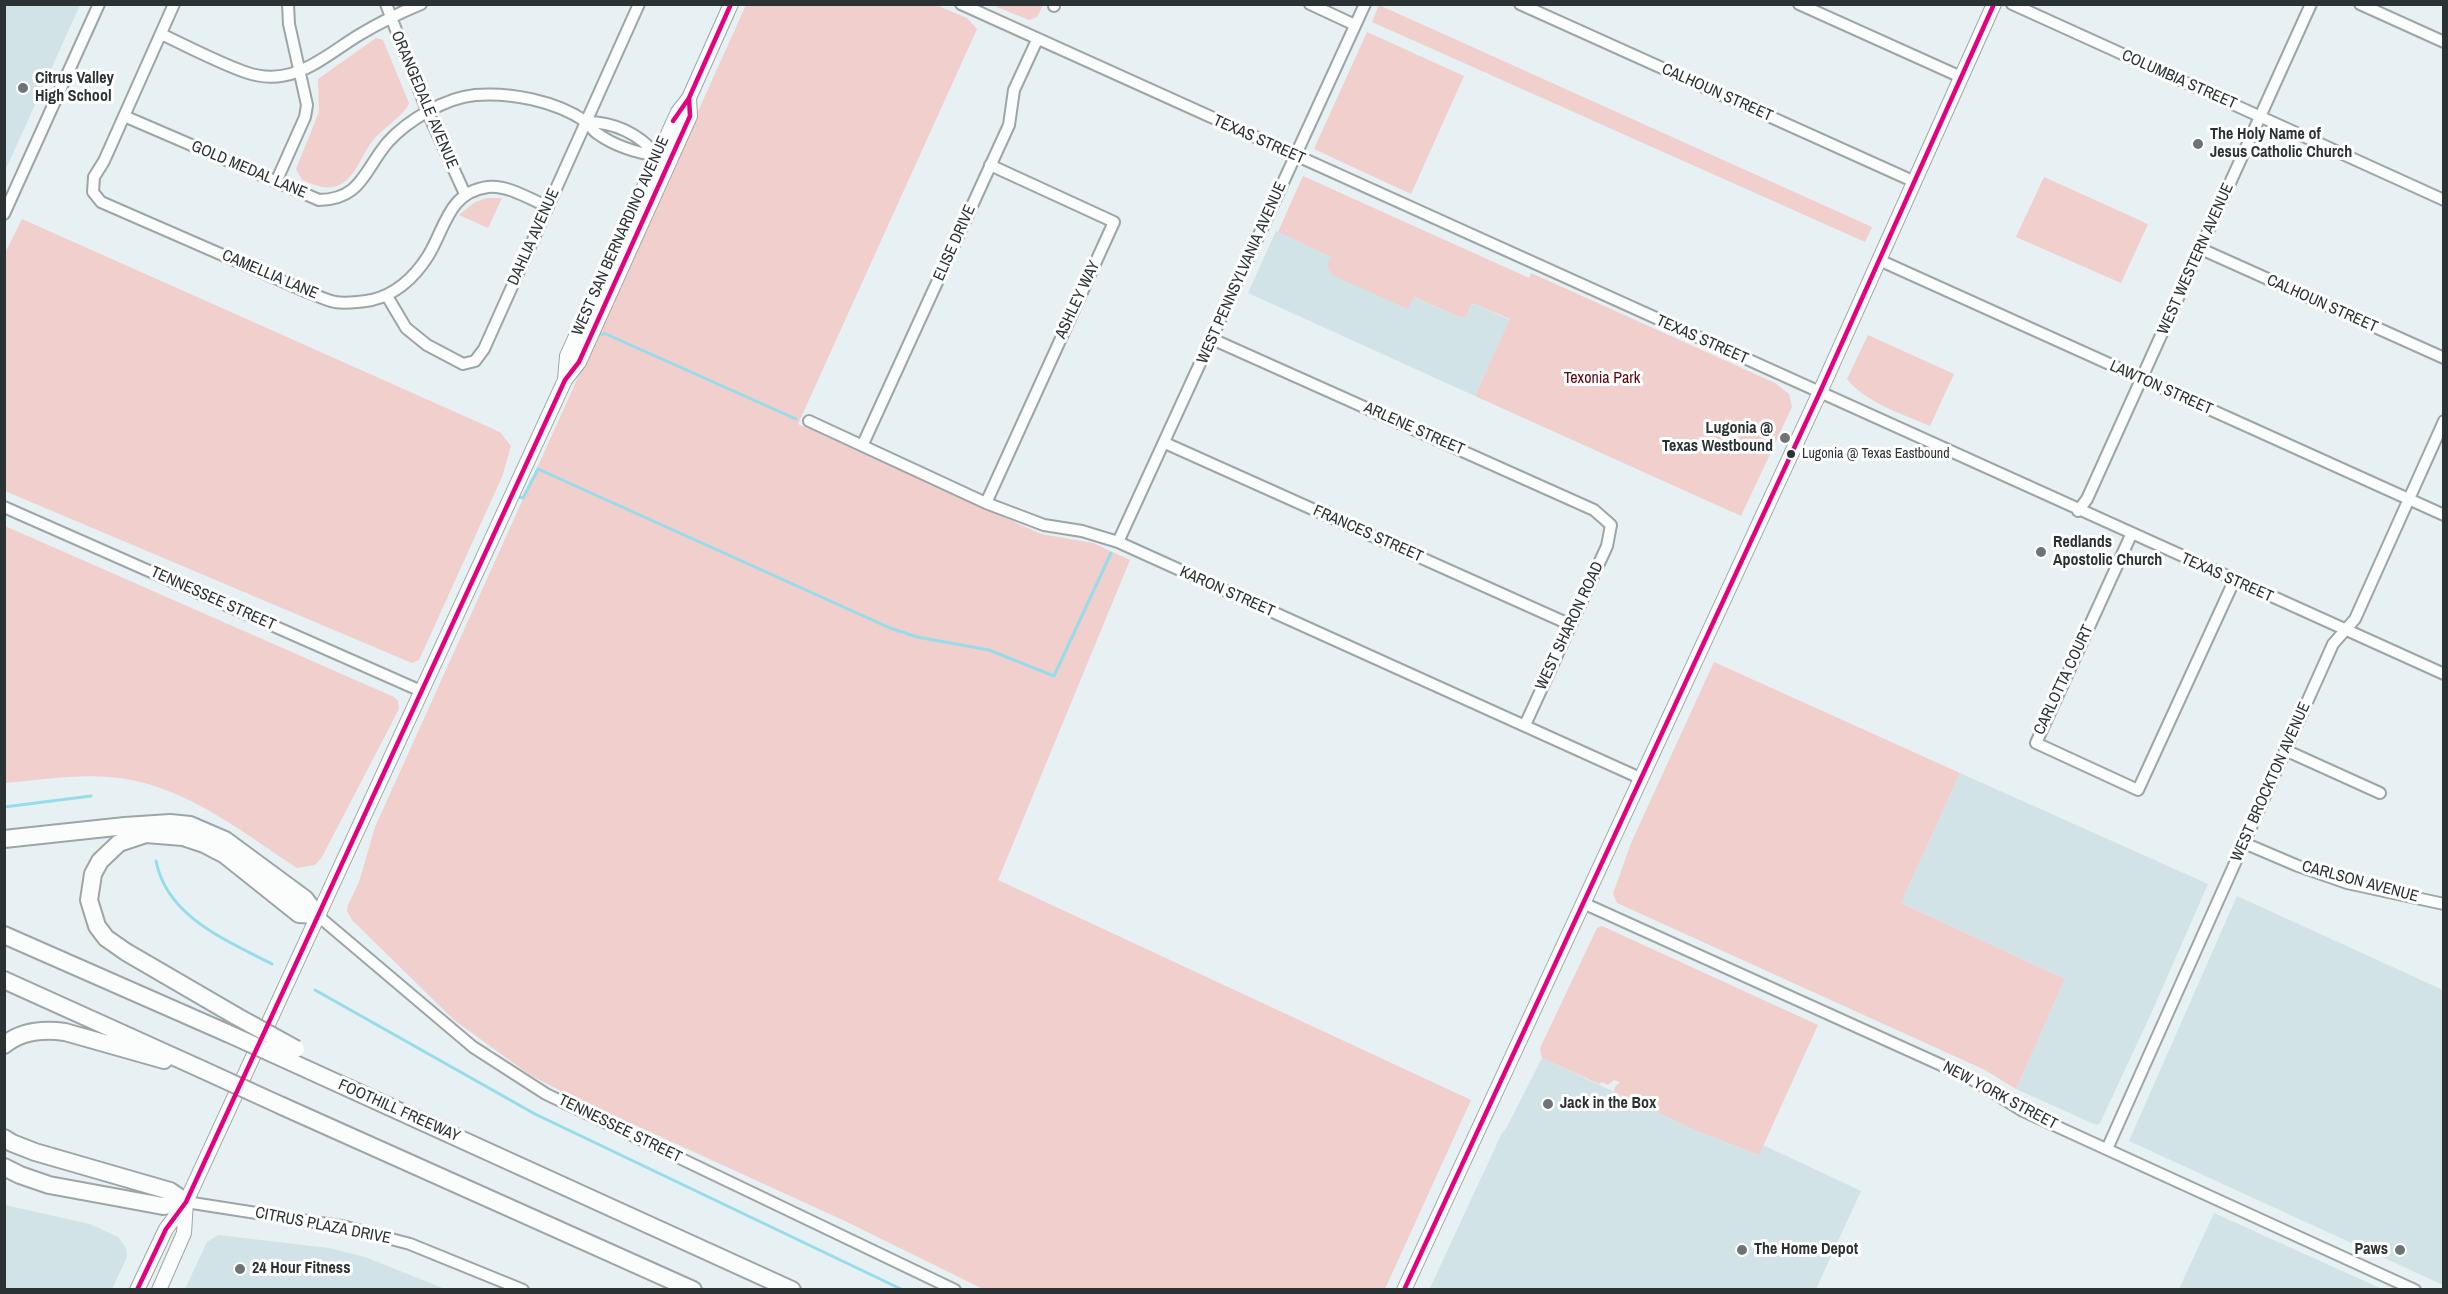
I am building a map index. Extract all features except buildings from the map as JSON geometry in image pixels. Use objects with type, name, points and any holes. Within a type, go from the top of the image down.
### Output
[{"type":"highway","points":[[4,839],[170,822],[190,825],[225,840],[305,899],[317,915]]},
{"type":"highway","points":[[293,1055],[236,1016],[106,938],[97,926],[89,900],[93,874],[100,861],[119,843],[131,838],[146,834],[183,837],[204,844],[225,855],[299,914],[317,915]]},
{"type":"highway","name":"FOOTHILL FREEWAY","points":[[4,935],[227,1033],[293,1055],[331,1080],[792,1290]]},
{"type":"highway","points":[[4,980],[693,1290]]},
{"type":"highway","points":[[4,1045],[22,1035],[52,1030],[201,1069]]},
{"type":"highway","points":[[4,1138],[35,1152],[170,1191],[186,1202]]},
{"type":"highway","points":[[4,1167],[49,1185],[163,1206],[186,1202]]},
{"type":"main road","name":"WEST SAN BERNARDINO AVENUE","points":[[565,380],[567,356],[678,112],[689,98],[731,4]]},
{"type":"main road","points":[[1404,1290],[1820,392],[1994,4]]},
{"type":"main road","name":"WEST SAN BERNARDINO AVENUE","points":[[186,1202],[565,380],[579,362],[690,116],[689,98]]},
{"type":"main road","points":[[626,256],[627,243],[660,170],[658,156]]},
{"type":"main road","points":[[137,1290],[165,1229],[186,1202]]},
{"type":"main road","points":[[159,1290],[184,1233],[186,1202]]},
{"type":"street","points":[[4,214],[99,4]]},
{"type":"street","points":[[124,116],[174,4]]},
{"type":"street","points":[[276,182],[305,117],[307,105],[289,24],[288,4]]},
{"type":"street","name":"ORANGEDALE AVENUE","points":[[386,4],[389,17],[428,113],[465,194]]},
{"type":"street","points":[[161,34],[247,73],[271,76],[300,72],[316,65],[389,17],[421,4]]},
{"type":"street","name":"DAHLIA AVENUE","points":[[387,296],[406,328],[427,345],[463,364],[475,361],[484,349],[639,4]]},
{"type":"street","name":"TEXAS STREET","points":[[961,4],[2131,535],[2444,674]]},
{"type":"street","points":[[1310,4],[1355,25]]},
{"type":"street","name":"WEST PENNSYLVANIA AVENUE","points":[[1118,542],[1365,4]]},
{"type":"street","name":"CALHOUN STREET","points":[[1520,4],[1915,182]]},
{"type":"street","points":[[1799,4],[1961,77]]},
{"type":"street","name":"COLUMBIA STREET","points":[[2012,4],[2444,200]]},
{"type":"street","name":"WEST WESTERN AVENUE","points":[[2078,511],[2087,499],[2142,380],[2311,4]]},
{"type":"street","points":[[2360,4],[2444,42]]},
{"type":"street","name":"ELISE DRIVE","points":[[863,444],[1009,125],[1017,83],[1037,40]]},
{"type":"street","name":"GOLD MEDAL LANE","points":[[124,116],[319,200],[336,200],[352,192],[379,154],[401,129],[444,104],[475,95],[539,101],[586,122],[597,134],[638,153],[658,156]]},
{"type":"street","name":"CAMELLIA LANE","points":[[124,116],[104,161],[94,177],[93,192],[101,202],[335,302],[361,302],[387,296],[404,285],[429,255],[446,216],[465,194]]},
{"type":"street","name":"ASHLEY WAY","points":[[986,502],[1114,222],[990,165]]},
{"type":"street","points":[[465,194],[488,187],[507,189],[548,207]]},
{"type":"street","name":"CALHOUN STREET","points":[[2201,249],[2444,358]]},
{"type":"street","name":"LAWTON STREET","points":[[1879,260],[2444,515]]},
{"type":"street","name":"ARLENE STREET","points":[[1212,339],[1594,510],[1611,525]]},
{"type":"street","name":"KARON STREET","points":[[809,421],[986,502],[1044,525],[1082,531],[1118,542],[1640,778]]},
{"type":"street","name":"WEST BROCKTON AVENUE","points":[[2107,1149],[2333,644],[2355,619],[2444,421]]},
{"type":"street","name":"FRANCES STREET","points":[[1165,442],[1571,625]]},
{"type":"street","name":"TENNESSEE STREET","points":[[4,507],[421,691]]},
{"type":"street","name":"WEST SHARON ROAD","points":[[1525,725],[1607,546],[1611,525]]},
{"type":"street","name":"CARLOTTA COURT","points":[[2131,535],[2036,743],[2138,790],[2234,581]]},
{"type":"street","points":[[2285,750],[2380,793]]},
{"type":"street","name":"CARLSON AVENUE","points":[[2244,843],[2298,866],[2347,883],[2444,904]]},
{"type":"street","name":"NEW YORK STREET","points":[[1583,903],[1970,1078],[2023,1111],[2415,1290]]},
{"type":"street","name":"TENNESSEE STREET","points":[[317,915],[473,1047],[546,1094],[955,1290]]},
{"type":"street","name":"CITRUS PLAZA DRIVE","points":[[186,1202],[346,1227],[399,1241],[465,1264],[523,1290]]},
{"type":"shaded area","name":"Citrus Valley High School","points":[[4,5],[80,5],[5,171]]},
{"type":"shaded area","points":[[1276,231],[1332,257],[1408,308],[1413,297],[1461,318],[1467,315],[1472,303],[1510,320],[1475,396],[1248,293]]},
{"type":"shaded area","points":[[1960,773],[2208,884],[2150,1016],[2100,1123],[2096,1125],[2016,1089],[2065,979],[1901,903]]},
{"type":"shaded area","points":[[2237,896],[2443,990],[2443,1285],[2129,1141]]},
{"type":"shaded area","points":[[1542,1058],[1697,1131],[1759,1155],[1763,1145],[1861,1191],[1816,1289],[1429,1290],[1502,1133]]},
{"type":"shaded area","points":[[5,1205],[90,1224],[118,1237],[126,1248],[127,1257],[112,1289],[5,1289]]},
{"type":"shaded area","points":[[2214,1213],[2382,1289],[2179,1289]]},
{"type":"shaded area","points":[[218,1235],[329,1248],[365,1257],[445,1289],[185,1289],[207,1242]]},
{"type":"green space","points":[[1043,4],[1037,17],[1029,20],[992,5]]},
{"type":"green space","points":[[746,5],[936,5],[967,18],[977,29],[798,424],[1041,534],[1093,543],[1130,560],[998,880],[1471,1100],[1385,1289],[981,1288],[845,1221],[530,1075],[454,1020],[352,920],[347,911],[359,882],[375,827]]},
{"type":"green space","points":[[1379,5],[1872,227],[1865,242],[1372,22]]},
{"type":"green space","points":[[1367,32],[1464,76],[1411,194],[1314,149]]},
{"type":"green space","points":[[376,38],[383,40],[409,103],[407,107],[373,140],[350,177],[345,181],[334,187],[325,187],[302,180],[296,169],[319,112],[318,79]]},
{"type":"green space","name":"Texonia Park","points":[[1303,176],[1529,278],[1531,273],[1775,383],[1789,394],[1792,407],[1741,516],[1475,396],[1510,319],[1472,303],[1467,315],[1461,318],[1414,297],[1408,309],[1332,275],[1327,266],[1331,257],[1278,232]]},
{"type":"green space","points":[[2044,177],[2148,224],[2121,283],[2016,237]]},
{"type":"green space","points":[[487,198],[502,198],[488,228],[459,215],[475,202]]},
{"type":"green space","points":[[22,219],[500,432],[511,446],[502,477],[419,660],[412,663],[5,491],[5,253]]},
{"type":"green space","points":[[1868,335],[1954,374],[1930,426],[1874,401],[1847,379]]},
{"type":"green space","points":[[5,526],[394,697],[398,701],[399,709],[322,857],[315,865],[297,868],[209,810],[161,788],[136,781],[84,776],[5,783]]},
{"type":"green space","points":[[1714,662],[1960,773],[1901,903],[2065,979],[2016,1089],[1985,1070],[1617,903],[1613,894],[1631,843]]},
{"type":"green space","points":[[1602,926],[1818,1025],[1759,1155],[1697,1131],[1614,1092],[1620,1082],[1614,1080],[1608,1085],[1602,1082],[1599,1084],[1542,1058],[1541,1046],[1597,928]]},
{"type":"waterway","points":[[599,334],[606,334],[796,419]]},
{"type":"waterway","points":[[519,497],[523,498],[538,469],[890,628],[917,637],[989,650],[1054,676],[1111,553]]},
{"type":"waterway","points":[[4,807],[91,796]]},
{"type":"waterway","points":[[156,861],[162,881],[185,912],[218,936],[272,964]]},
{"type":"waterway","points":[[315,990],[535,1114],[903,1290]]},
{"type":"transit line","points":[[673,121],[689,98],[731,4]]},
{"type":"transit line","points":[[1404,1290],[1820,392],[1994,4]]},
{"type":"transit line","points":[[137,1290],[166,1229],[186,1202],[565,380],[579,362],[690,116],[689,98]]},
{"type":"place","name":"Citrus Valley High School","points":[[23,88]]},
{"type":"place","name":"The Holy Name of Jesus Catholic Church","points":[[2198,144]]},
{"type":"place","name":"Lugonia @ Texas Westbound","points":[[1785,438]]},
{"type":"place","name":"Lugonia @ Texas Eastbound","points":[[1791,454]]},
{"type":"place","name":"Redlands Apostolic Church","points":[[2041,552]]},
{"type":"place","name":"Jack in the Box","points":[[1548,1104]]},
{"type":"place","name":"The Home Depot","points":[[1742,1250]]},
{"type":"place","name":"Paws","points":[[2400,1250]]},
{"type":"place","name":"24 Hour Fitness","points":[[240,1269]]}]
